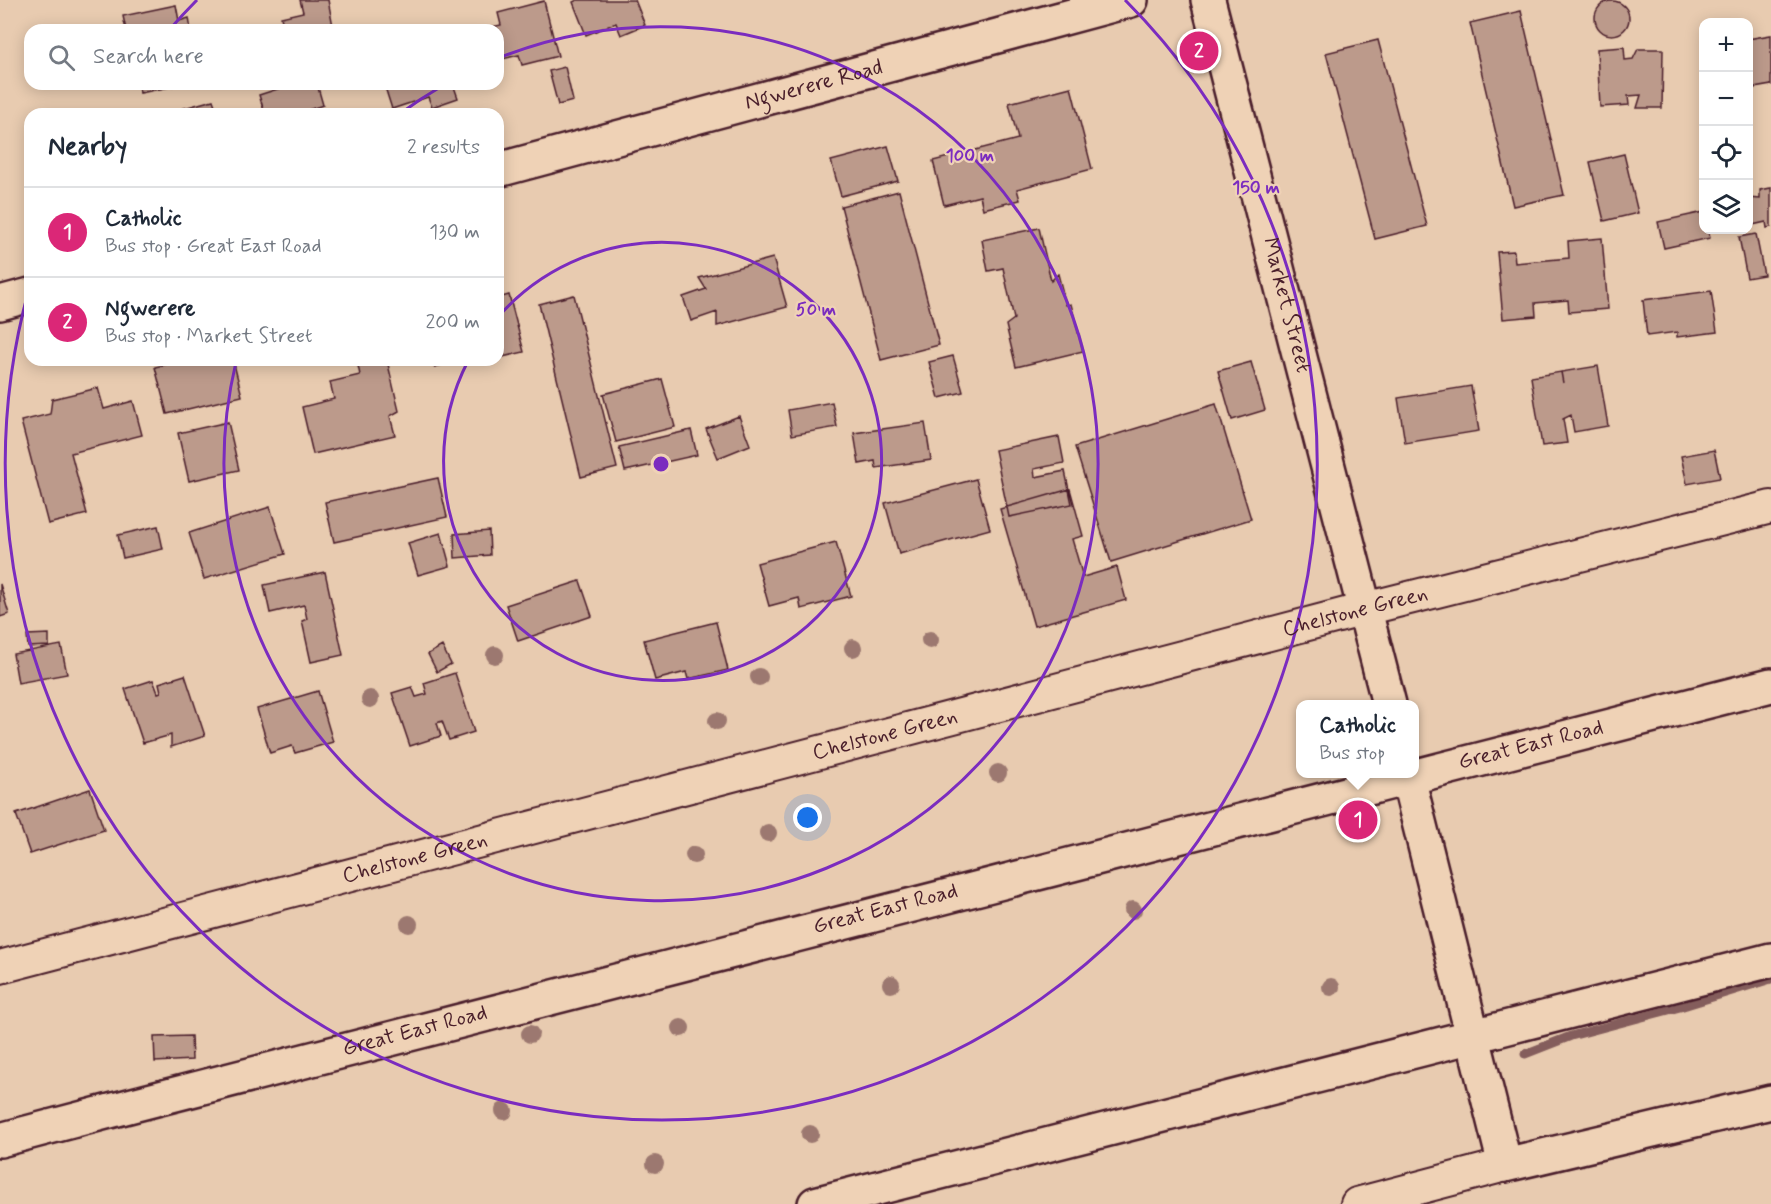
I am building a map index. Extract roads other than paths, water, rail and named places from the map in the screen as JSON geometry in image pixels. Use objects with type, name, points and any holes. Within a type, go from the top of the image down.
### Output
[{"type":"main road","name":"Ngwerere Road","points":[[504,168],[1131,0]]},
{"type":"main road","name":"Market Street","points":[[1208,0],[1388,700]]},
{"type":"main road","points":[[0,303],[24,297]]},
{"type":"main road","name":"Great East Road","points":[[1419,772],[1771,685]]},
{"type":"main road","name":"Great East Road","points":[[0,1140],[1395,778]]},
{"type":"main road","points":[[1408,778],[1505,1165],[1771,1102]]},
{"type":"main road","points":[[815,1204],[1771,960]]},
{"type":"street","name":"Chelstone Green","points":[[0,968],[1365,609],[1771,507]]},
{"type":"street","points":[[1358,1204],[1505,1165]]},
{"type":"waterway","points":[[1525,1054],[1571,1036],[1680,1007],[1771,979]]},
{"type":"place","name":"Ngwerere","points":[[1199,51]]},
{"type":"place","name":"Catholic","points":[[1358,820]]}]
